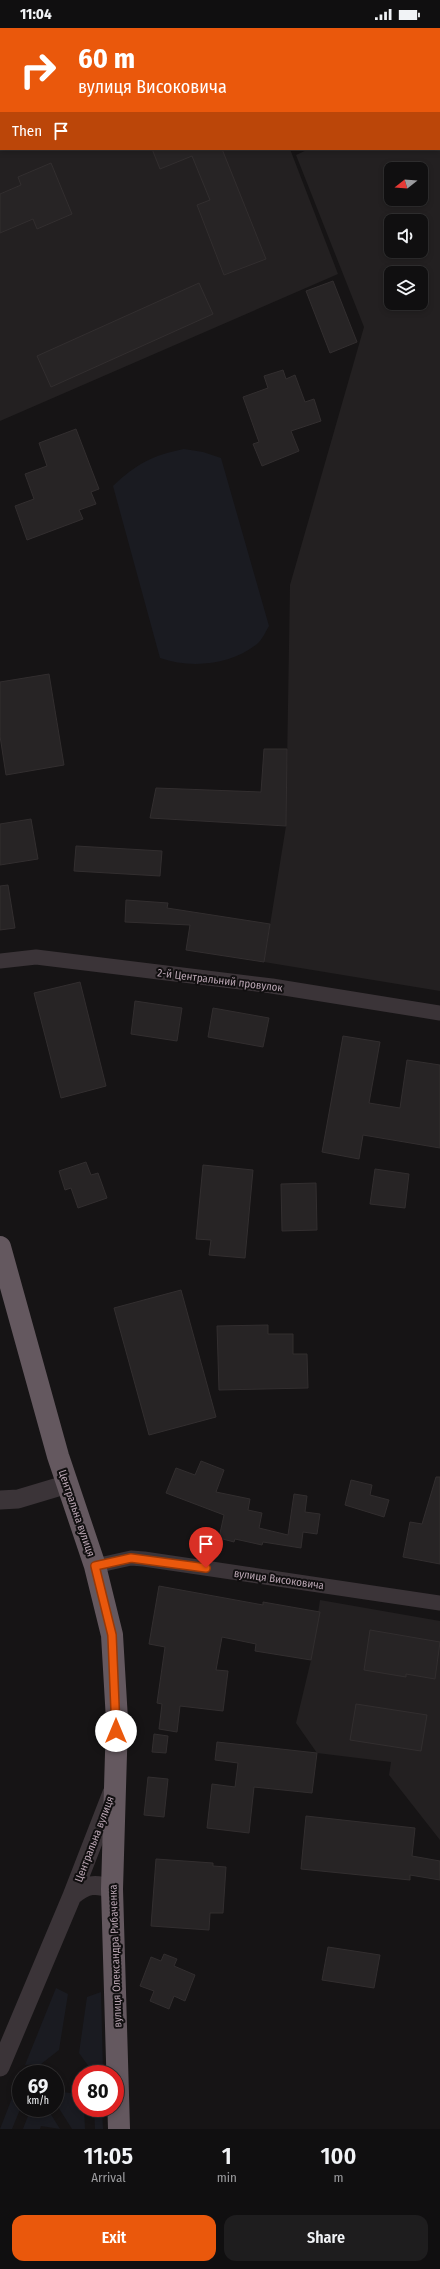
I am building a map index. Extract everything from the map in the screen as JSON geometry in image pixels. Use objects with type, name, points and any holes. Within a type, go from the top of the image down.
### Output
[{"type":"highway","name":"Центральна вулиця","points":[[0,1247],[68,1484],[95,1566],[112,1635],[116,1694],[116,1784]]},
{"type":"highway","name":"вулиця Олександра Рибаченка","points":[[116,1784],[112,1889],[119,2129]]},
{"type":"street","name":"2-й Центральний провулок","points":[[0,961],[36,957],[272,986],[440,1013]]},
{"type":"street","points":[[0,1500],[18,1499],[68,1484]]},
{"type":"street","name":"вулиця Високовича","points":[[95,1566],[131,1558],[144,1559],[440,1603]]},
{"type":"street","name":"Центральна вулиця","points":[[0,2067],[72,1896],[116,1784]]},
{"type":"street","name":"Центральна вулиця","points":[[72,1896],[89,1885],[98,1884],[112,1889]]},
{"type":"shaded area","points":[[0,150],[290,150],[338,274],[0,421]]},
{"type":"shaded area","points":[[307,150],[440,150],[440,991],[264,962],[286,826],[290,585],[364,327],[296,155]]},
{"type":"shaded area","points":[[184,449],[203,452],[221,458],[269,626],[259,642],[247,651],[223,661],[210,663],[185,663],[160,658],[113,486],[137,466],[163,454]]},
{"type":"shaded area","points":[[320,1600],[440,1621],[440,1840],[389,1775],[391,1762],[317,1753],[296,1723],[311,1660]]},
{"type":"shaded area","points":[[56,1988],[68,1994],[59,2050],[41,2064],[25,2065]]},
{"type":"shaded area","points":[[101,1992],[103,2065],[88,2065],[79,2053],[87,1997]]},
{"type":"shaded area","points":[[64,2092],[72,2092],[72,2117],[84,2117],[85,2129],[72,2129],[64,2116]]},
{"type":"shaded area","points":[[12,2098],[12,2117],[17,2117],[12,2129],[0,2129]]},
{"type":"shaded area","points":[[28,2117],[53,2117],[60,2129],[41,2126],[40,2129],[23,2129]]},
{"type":"shaded area","points":[[94,2117],[102,2117],[103,2129],[95,2129]]},
{"type":"building","points":[[152,150],[222,150],[266,259],[224,275],[197,205],[210,200],[192,156],[160,169]]},
{"type":"building","points":[[51,163],[72,214],[37,229],[33,219],[0,233],[0,194],[21,185],[18,177]]},
{"type":"building","points":[[333,281],[357,342],[330,353],[306,291]]},
{"type":"building","points":[[199,283],[213,314],[51,387],[37,356]]},
{"type":"building","points":[[283,370],[286,379],[295,375],[305,402],[314,399],[321,421],[291,431],[299,451],[262,466],[253,444],[259,442],[243,397],[268,388],[264,376]]},
{"type":"building","points":[[76,429],[99,489],[91,492],[96,504],[79,510],[83,519],[27,540],[15,506],[34,499],[25,474],[47,466],[39,443]]},
{"type":"building","points":[[49,674],[64,765],[6,775],[0,736],[0,682]]},
{"type":"building","points":[[264,749],[287,749],[286,826],[150,818],[156,788],[261,792]]},
{"type":"building","points":[[31,819],[38,859],[0,865],[0,824]]},
{"type":"building","points":[[76,846],[162,851],[160,876],[74,871]]},
{"type":"building","points":[[8,885],[15,928],[0,930],[0,886]]},
{"type":"building","points":[[126,900],[168,903],[167,908],[270,924],[264,962],[186,950],[190,925],[125,922]]},
{"type":"building","points":[[80,982],[106,1086],[61,1098],[34,993]]},
{"type":"building","points":[[135,1001],[182,1008],[177,1041],[131,1034]]},
{"type":"building","points":[[213,1008],[269,1018],[263,1047],[208,1037]]},
{"type":"building","points":[[343,1036],[380,1042],[369,1103],[400,1108],[407,1060],[440,1065],[440,1148],[363,1135],[359,1159],[322,1152]]},
{"type":"building","points":[[86,1162],[91,1175],[98,1173],[107,1198],[78,1208],[71,1188],[65,1190],[59,1171]]},
{"type":"building","points":[[203,1165],[253,1170],[245,1258],[209,1255],[211,1240],[196,1239]]},
{"type":"building","points":[[375,1169],[409,1174],[405,1208],[370,1204]]},
{"type":"building","points":[[316,1183],[317,1230],[282,1231],[281,1184]]},
{"type":"building","points":[[181,1290],[216,1417],[149,1435],[114,1308]]},
{"type":"building","points":[[268,1325],[268,1334],[293,1334],[293,1354],[307,1354],[308,1388],[219,1390],[217,1326]]},
{"type":"building","points":[[201,1461],[224,1470],[216,1492],[250,1499],[248,1510],[262,1513],[259,1528],[288,1535],[294,1494],[307,1496],[305,1512],[320,1514],[317,1534],[303,1532],[301,1548],[263,1542],[262,1545],[235,1539],[234,1542],[219,1538],[224,1515],[166,1493],[176,1468],[195,1475]]},
{"type":"building","points":[[436,1477],[440,1477],[440,1564],[403,1557],[410,1522],[422,1524]]},
{"type":"building","points":[[351,1480],[372,1485],[370,1495],[389,1500],[384,1517],[345,1505]]},
{"type":"building","points":[[159,1586],[263,1605],[263,1602],[320,1612],[311,1660],[255,1651],[256,1644],[222,1637],[216,1670],[228,1671],[223,1711],[180,1706],[177,1732],[159,1729],[162,1704],[157,1703],[165,1647],[149,1644]]},
{"type":"building","points":[[370,1630],[440,1642],[435,1679],[406,1674],[406,1677],[364,1670]]},
{"type":"building","points":[[356,1704],[427,1715],[421,1751],[350,1740]]},
{"type":"building","points":[[154,1734],[168,1736],[166,1753],[152,1752]]},
{"type":"building","points":[[217,1742],[317,1753],[312,1793],[254,1787],[249,1833],[207,1828],[212,1784],[235,1787],[238,1763],[215,1760]]},
{"type":"building","points":[[148,1777],[168,1779],[164,1817],[144,1815]]},
{"type":"building","points":[[306,1816],[415,1828],[412,1856],[440,1861],[440,1880],[410,1875],[410,1880],[301,1869]]},
{"type":"building","points":[[156,1859],[213,1863],[213,1866],[226,1867],[223,1913],[210,1913],[209,1930],[151,1926]]},
{"type":"building","points":[[328,1947],[380,1955],[374,1988],[322,1980]]},
{"type":"building","points":[[164,1954],[177,1959],[174,1966],[195,1975],[185,2001],[174,1996],[169,2009],[150,2001],[154,1991],[140,1986],[151,1957],[161,1961]]},
{"type":"route","points":[[116,1731],[116,1694],[112,1635],[95,1566],[131,1558],[206,1568]]}]
